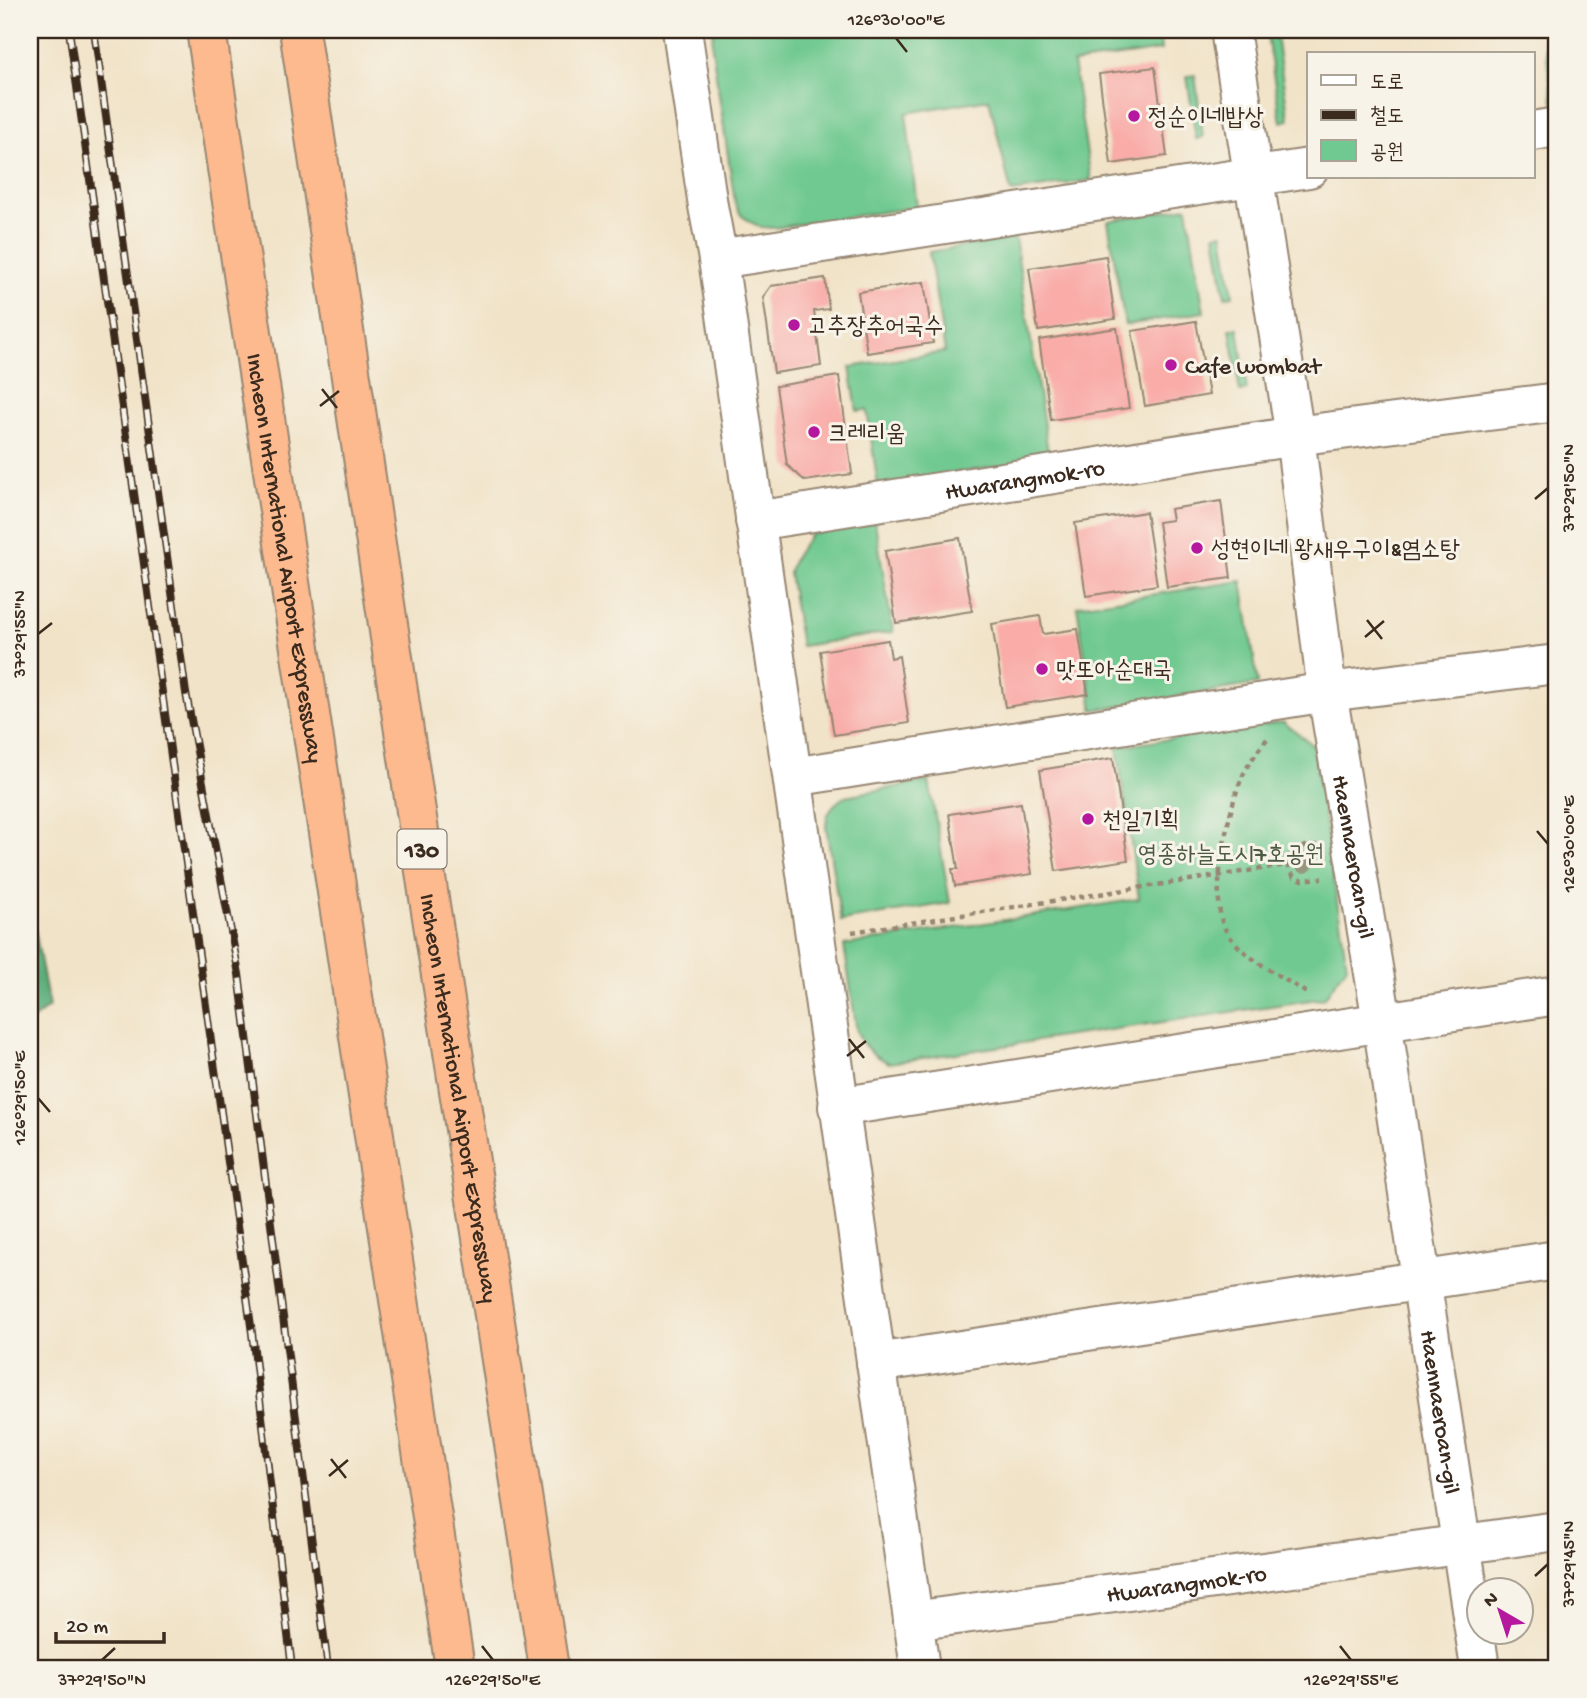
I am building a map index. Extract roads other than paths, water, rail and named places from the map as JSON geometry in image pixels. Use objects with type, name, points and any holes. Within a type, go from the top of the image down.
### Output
[{"type":"highway","name":"Incheon International Airport Expressway","points":[[206,30],[455,1668]]},
{"type":"highway","name":"Incheon International Airport Expressway","points":[[299,30],[427,884],[549,1668]]},
{"type":"street","points":[[682,30],[718,259],[920,1668]]},
{"type":"street","name":"Haennaeroan-gil","points":[[1230,30],[1296,436],[1327,692],[1382,1021],[1480,1668]]},
{"type":"street","points":[[1534,131],[1557,127]]},
{"type":"street","points":[[718,259],[1307,167]]},
{"type":"street","points":[[1296,436],[1557,402]]},
{"type":"street","name":"Hwarangmok-ro","points":[[755,521],[1296,436]]},
{"type":"street","points":[[793,777],[1327,692],[1557,664]]},
{"type":"street","points":[[838,1107],[1557,995]]},
{"type":"street","points":[[876,1363],[1557,1260]]},
{"type":"street","points":[[1461,1546],[1557,1531]]},
{"type":"street","name":"Hwarangmok-ro","points":[[913,1621],[1461,1546]]},
{"type":"railway","points":[[69,30],[252,1333],[292,1668]]},
{"type":"railway","points":[[94,30],[186,693],[239,974],[328,1668]]},
{"type":"place","name":"정순이네밥상","points":[[1134,116]]},
{"type":"place","name":"고추장추어국수","points":[[794,325]]},
{"type":"place","name":"Cafe wombat","points":[[1171,365]]},
{"type":"place","name":"크레리움","points":[[814,432]]},
{"type":"place","name":"성현이네 왕새우구이&염소탕","points":[[1197,548]]},
{"type":"place","name":"맛또아순대국","points":[[1042,669]]},
{"type":"place","name":"천일기획","points":[[1088,819]]},
{"type":"park label","name":"영종하늘도시7호공원","points":[[1231,853]]}]
